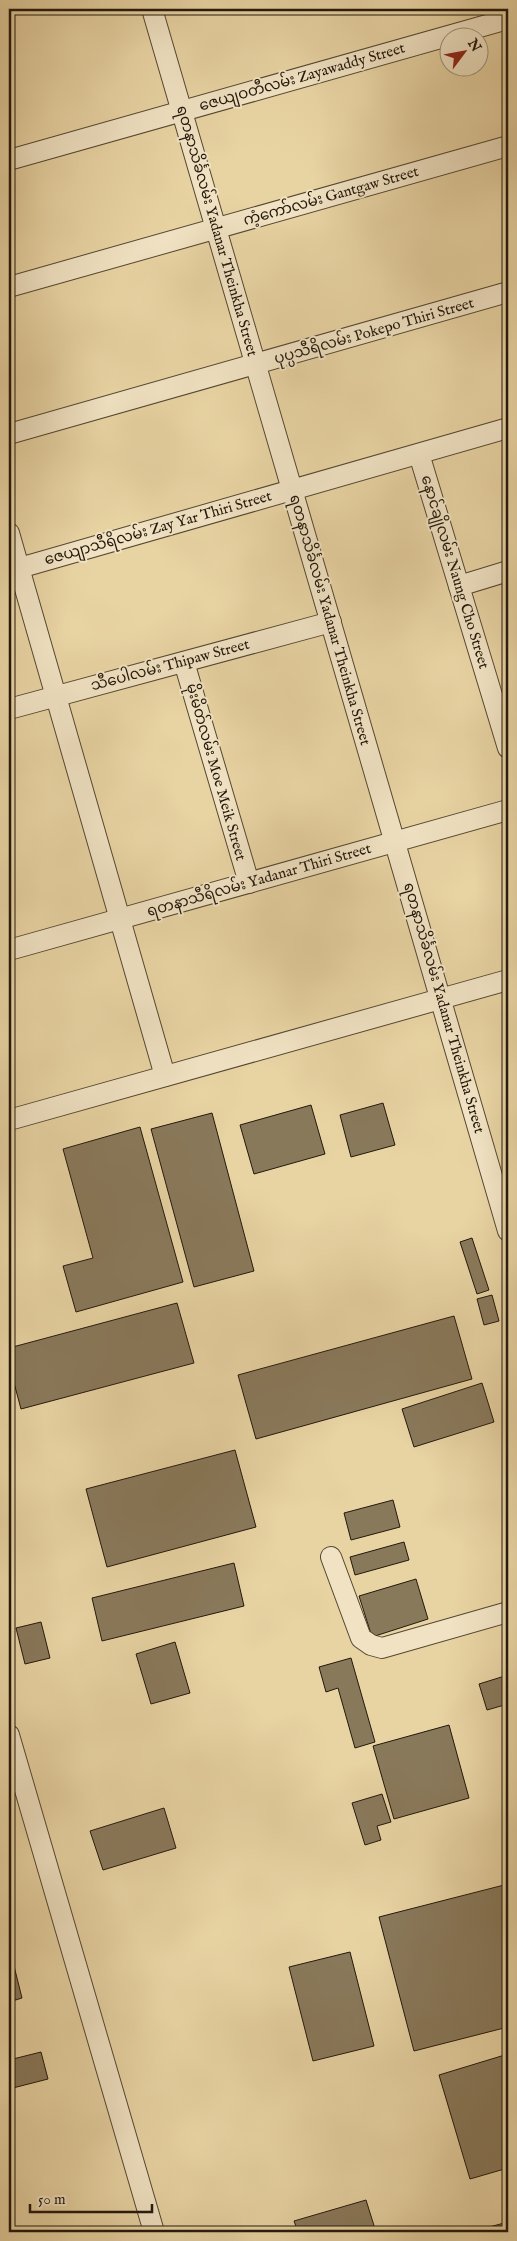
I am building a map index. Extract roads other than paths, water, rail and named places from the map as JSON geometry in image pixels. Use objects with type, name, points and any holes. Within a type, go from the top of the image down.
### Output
[{"type":"street","name":"ရတနာသိင်္ခလမ်း Yadanar Theinkha Street","points":[[152,9],[508,1230]]},
{"type":"street","name":"ဇေယျဝတီလမ်း Zayawaddy Street","points":[[9,160],[508,20]]},
{"type":"street","name":"ကံ့ကော်လမ်း Gantgaw Street","points":[[9,287],[508,146]]},
{"type":"street","name":"ပုပ္ပသီရိလမ်း Pokepo Thiri Street","points":[[9,434],[508,292]]},
{"type":"street","name":"ဇေယျာသီရိလမ်း Zay Yar Thiri Street","points":[[14,570],[508,428]]},
{"type":"street","name":"နောင်ချိုလမ်း Naung Cho Street","points":[[418,454],[508,748]]},
{"type":"street","points":[[9,533],[14,570],[56,696],[165,1076]]},
{"type":"street","points":[[459,586],[508,572]]},
{"type":"street","name":"သီပေါလမ်း Thipaw Street","points":[[9,709],[331,622]]},
{"type":"street","name":"မိုးမိတ်လမ်း Moe Meik Street","points":[[184,662],[248,883]]},
{"type":"street","name":"ရတနာသီရိလမ်း Yadanar Thiri Street","points":[[9,950],[508,810]]},
{"type":"street","points":[[9,1120],[508,980]]},
{"type":"street","points":[[331,1556],[361,1638],[376,1647],[382,1648],[508,1612]]},
{"type":"street","points":[[9,1736],[154,2232]]}]
